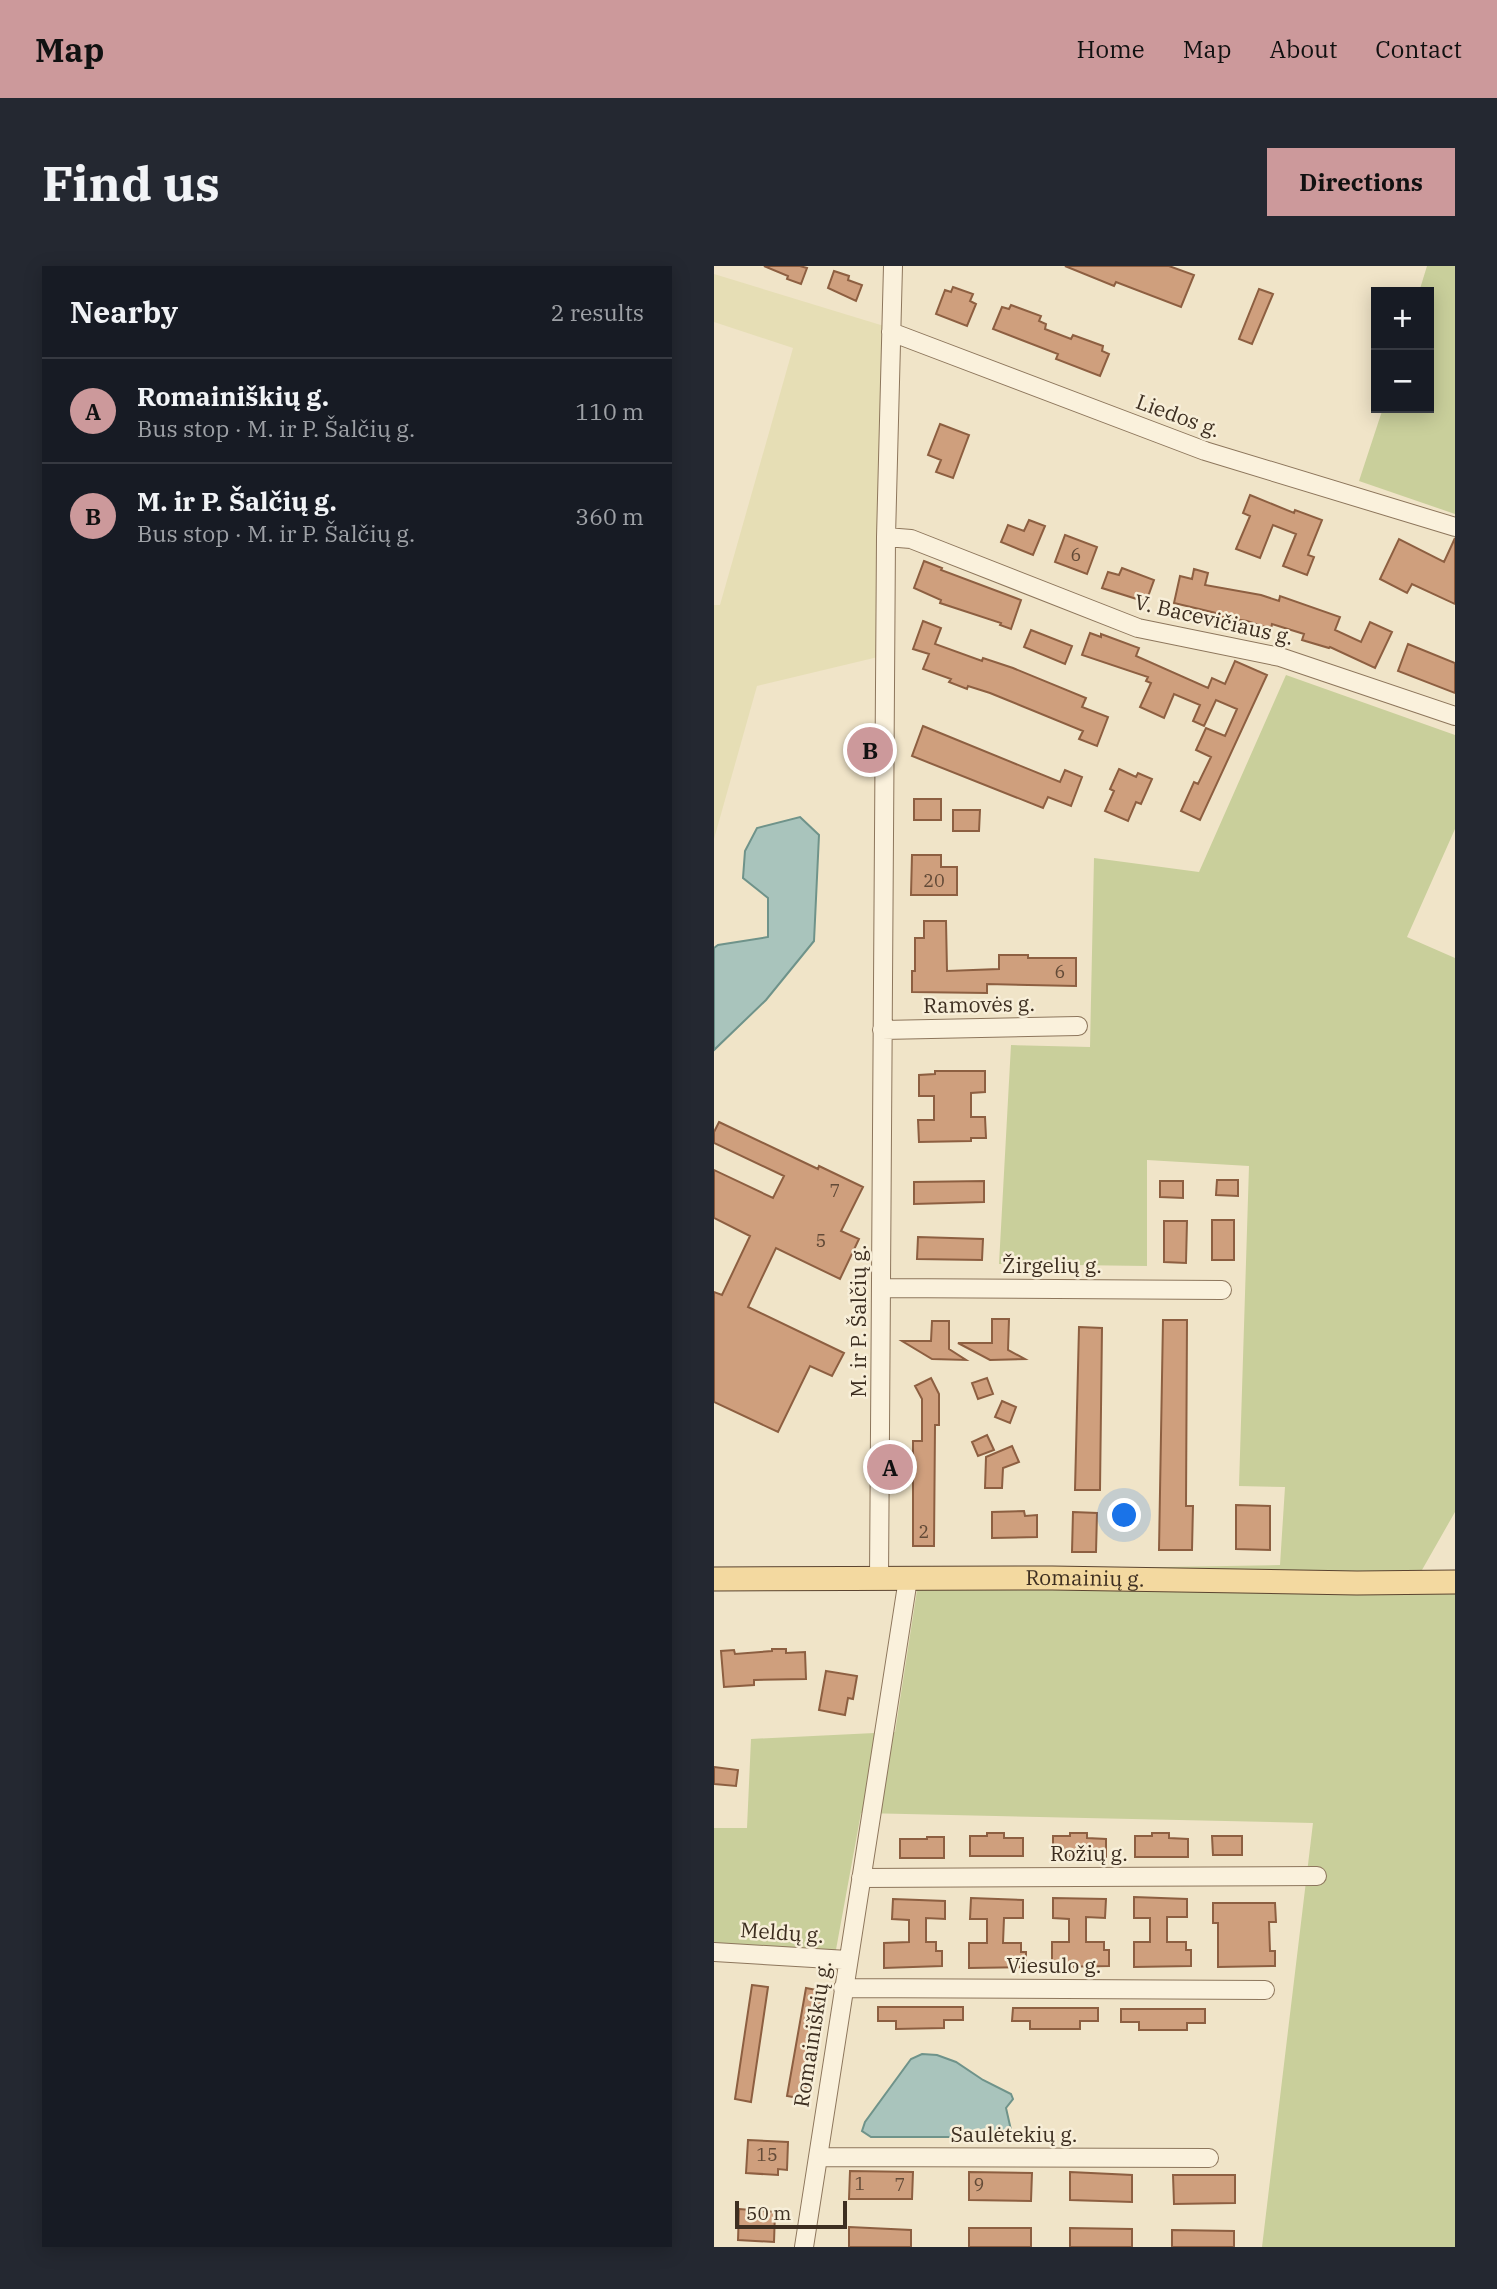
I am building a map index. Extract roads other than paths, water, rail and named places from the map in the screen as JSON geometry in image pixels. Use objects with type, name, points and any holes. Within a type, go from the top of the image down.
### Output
[{"type":"main road","name":"Romainių g.","points":[[714,1579],[1052,1578],[1455,1582]]},
{"type":"street","name":"M. ir P. Šalčių g.","points":[[879,1579],[886,537],[893,266]]},
{"type":"street","name":"Liedos g.","points":[[891,332],[1205,451],[1455,527]]},
{"type":"street","name":"V. Bacevičiaus g.","points":[[886,537],[911,539],[1138,628],[1280,657],[1455,716]]},
{"type":"street","name":"Ramovės g.","points":[[882,1030],[1078,1026]]},
{"type":"street","name":"Žirgelių g.","points":[[883,1288],[1222,1290]]},
{"type":"street","name":"Romainiškių g.","points":[[804,2247],[908,1579]]},
{"type":"street","name":"Rožių g.","points":[[861,1878],[1317,1876]]},
{"type":"street","name":"Meldų g.","points":[[714,1952],[847,1960]]},
{"type":"street","name":"Viesulo g.","points":[[843,1988],[1265,1990]]},
{"type":"street","name":"Saulėtekių g.","points":[[818,2157],[1209,2158]]},
{"type":"water","points":[[800,817],[819,835],[814,941],[766,1000],[714,1050],[714,948],[718,945],[768,937],[768,898],[743,878],[745,851],[757,828]]},
{"type":"water","points":[[922,2054],[937,2055],[956,2062],[1011,2094],[1013,2099],[1006,2108],[1011,2130],[1004,2137],[871,2137],[862,2131],[865,2122],[911,2059]]},
{"type":"place","name":"M. ir P. Šalčių g.","points":[[870,750]]},
{"type":"place","name":"Romainiškių g.","points":[[890,1467]]}]
